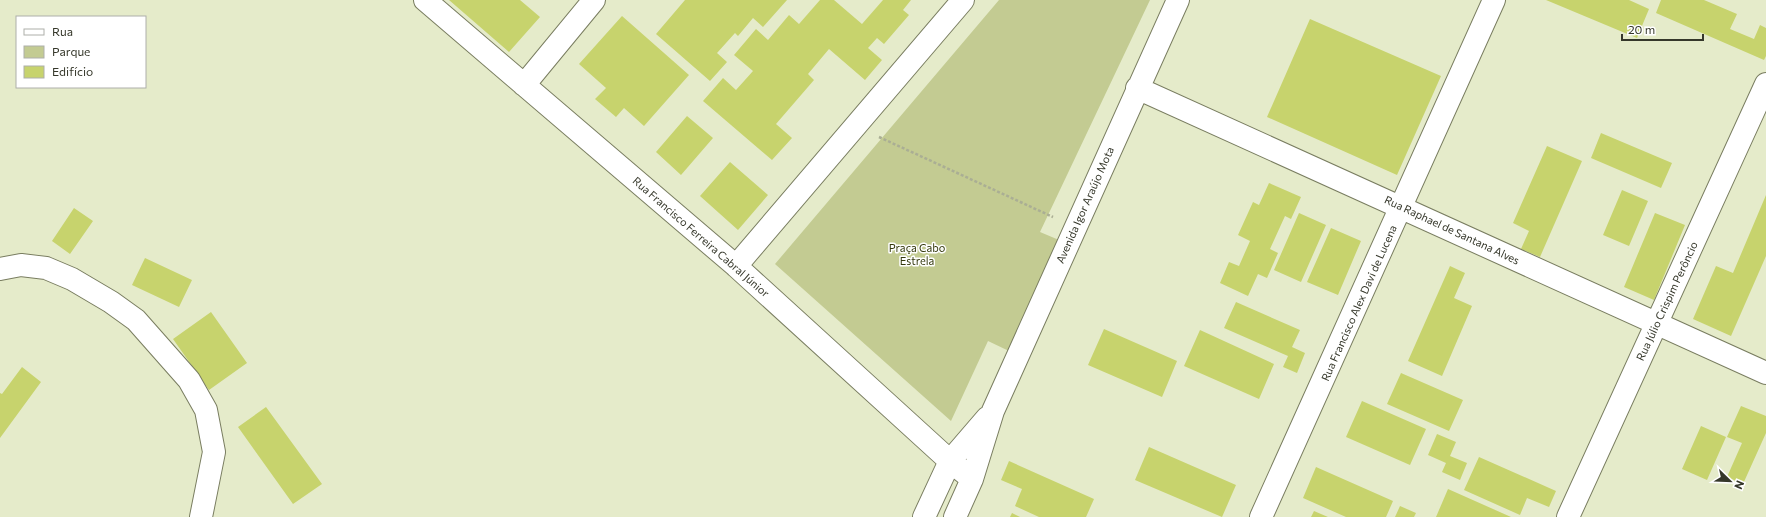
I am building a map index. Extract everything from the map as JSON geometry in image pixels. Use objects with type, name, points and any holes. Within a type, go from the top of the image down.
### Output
[{"type":"street","name":"Rua Francisco Ferreira Cabral Júnior","points":[[425,0],[736,266],[950,461],[972,479]]},
{"type":"street","points":[[524,84],[594,0]]},
{"type":"street","points":[[736,266],[962,0]]},
{"type":"street","name":"Avenida Igor Araújo Mota","points":[[955,517],[972,479],[993,411],[1137,88],[1178,0]]},
{"type":"street","name":"Rua Francisco Alex Davi de Lucena","points":[[1262,517],[1494,0]]},
{"type":"street","name":"Rua Júlio Crispim Perôncio","points":[[1568,517],[1766,84]]},
{"type":"street","name":"Rua Raphael de Santana Alves","points":[[1137,88],[1766,373]]},
{"type":"street","points":[[0,269],[21,266],[46,268],[79,283],[111,302],[136,320],[189,380],[206,410],[214,452],[201,517]]},
{"type":"street","name":"Avenida Igor Araújo Mota","points":[[924,517],[950,461],[993,411]]},
{"type":"path","points":[[855,126],[1075,228]]},
{"type":"green space","name":"Praça Cabo Estrela","points":[[999,0],[1150,0],[1040,232],[1059,240],[1009,351],[988,341],[951,421],[775,264]]},
{"type":"building","points":[[449,0],[520,0],[540,17],[509,52]]},
{"type":"building","points":[[685,0],[787,0],[763,27],[753,18],[738,36],[735,33],[717,53],[727,62],[710,81],[656,34]]},
{"type":"building","points":[[820,0],[834,0],[862,24],[883,0],[911,0],[903,10],[909,15],[884,44],[877,38],[868,48],[882,60],[865,80],[829,49],[808,74],[814,80],[776,124],[792,138],[772,160],[703,101],[723,78],[736,90],[753,71],[734,55],[756,29],[768,40],[789,15],[799,24]]},
{"type":"building","points":[[1546,0],[1629,0],[1649,9],[1637,38]]},
{"type":"building","points":[[1661,0],[1704,0],[1737,14],[1730,29],[1754,39],[1760,25],[1766,28],[1766,56],[1764,60],[1656,13]]},
{"type":"building","points":[[622,16],[689,75],[644,126],[624,108],[616,117],[595,99],[606,88],[579,64]]},
{"type":"building","points":[[1310,19],[1441,76],[1397,175],[1267,117]]},
{"type":"building","points":[[687,116],[713,138],[681,175],[656,152]]},
{"type":"building","points":[[1601,133],[1672,163],[1661,188],[1591,158]]},
{"type":"building","points":[[1547,146],[1582,161],[1540,257],[1521,249],[1529,231],[1513,223]]},
{"type":"building","points":[[730,162],[768,195],[738,230],[700,196]]},
{"type":"building","points":[[1269,183],[1301,197],[1291,219],[1285,216],[1270,249],[1278,253],[1267,278],[1258,274],[1248,296],[1220,283],[1229,262],[1239,266],[1250,241],[1238,235],[1253,202],[1259,205]]},
{"type":"building","points":[[1622,190],[1648,201],[1629,246],[1603,235]]},
{"type":"building","points":[[1766,195],[1766,256],[1731,336],[1693,319],[1716,266],[1733,273]]},
{"type":"building","points":[[74,208],[93,221],[70,254],[52,241]]},
{"type":"building","points":[[1299,213],[1326,225],[1301,282],[1274,270]]},
{"type":"building","points":[[1655,213],[1685,225],[1654,300],[1624,287]]},
{"type":"building","points":[[1331,228],[1361,241],[1338,295],[1307,282]]},
{"type":"building","points":[[145,258],[192,280],[179,307],[132,285]]},
{"type":"building","points":[[1450,266],[1465,273],[1454,298],[1472,306],[1442,376],[1408,361]]},
{"type":"building","points":[[1236,302],[1300,330],[1292,347],[1305,353],[1297,373],[1283,367],[1288,356],[1224,328]]},
{"type":"building","points":[[211,312],[247,363],[209,390],[173,339]]},
{"type":"building","points":[[1104,329],[1177,361],[1162,397],[1088,365]]},
{"type":"building","points":[[1200,330],[1274,364],[1259,399],[1184,366]]},
{"type":"building","points":[[22,367],[41,382],[0,438],[0,393],[2,394]]},
{"type":"building","points":[[1401,373],[1463,400],[1449,431],[1387,404]]},
{"type":"building","points":[[1362,401],[1426,429],[1410,465],[1346,437]]},
{"type":"building","points":[[1741,406],[1766,416],[1766,433],[1743,484],[1727,477],[1742,443],[1727,437]]},
{"type":"building","points":[[266,407],[322,484],[293,504],[238,427]]},
{"type":"building","points":[[1701,426],[1726,437],[1707,480],[1682,469]]},
{"type":"building","points":[[1437,434],[1456,442],[1450,456],[1467,463],[1460,480],[1442,472],[1446,463],[1428,455]]},
{"type":"building","points":[[1149,447],[1236,485],[1222,517],[1135,480]]},
{"type":"building","points":[[1479,457],[1556,491],[1549,507],[1527,498],[1520,515],[1464,490]]},
{"type":"building","points":[[1009,461],[1094,499],[1086,517],[1039,517],[1015,506],[1022,489],[1001,480]]},
{"type":"building","points":[[1316,467],[1393,501],[1386,517],[1346,517],[1303,498]]},
{"type":"building","points":[[1448,489],[1511,517],[1436,517]]},
{"type":"building","points":[[1400,506],[1416,513],[1414,517],[1395,517]]},
{"type":"building","points":[[1314,511],[1328,517],[1311,517]]},
{"type":"building","points":[[1012,513],[1020,517],[1010,517]]}]
